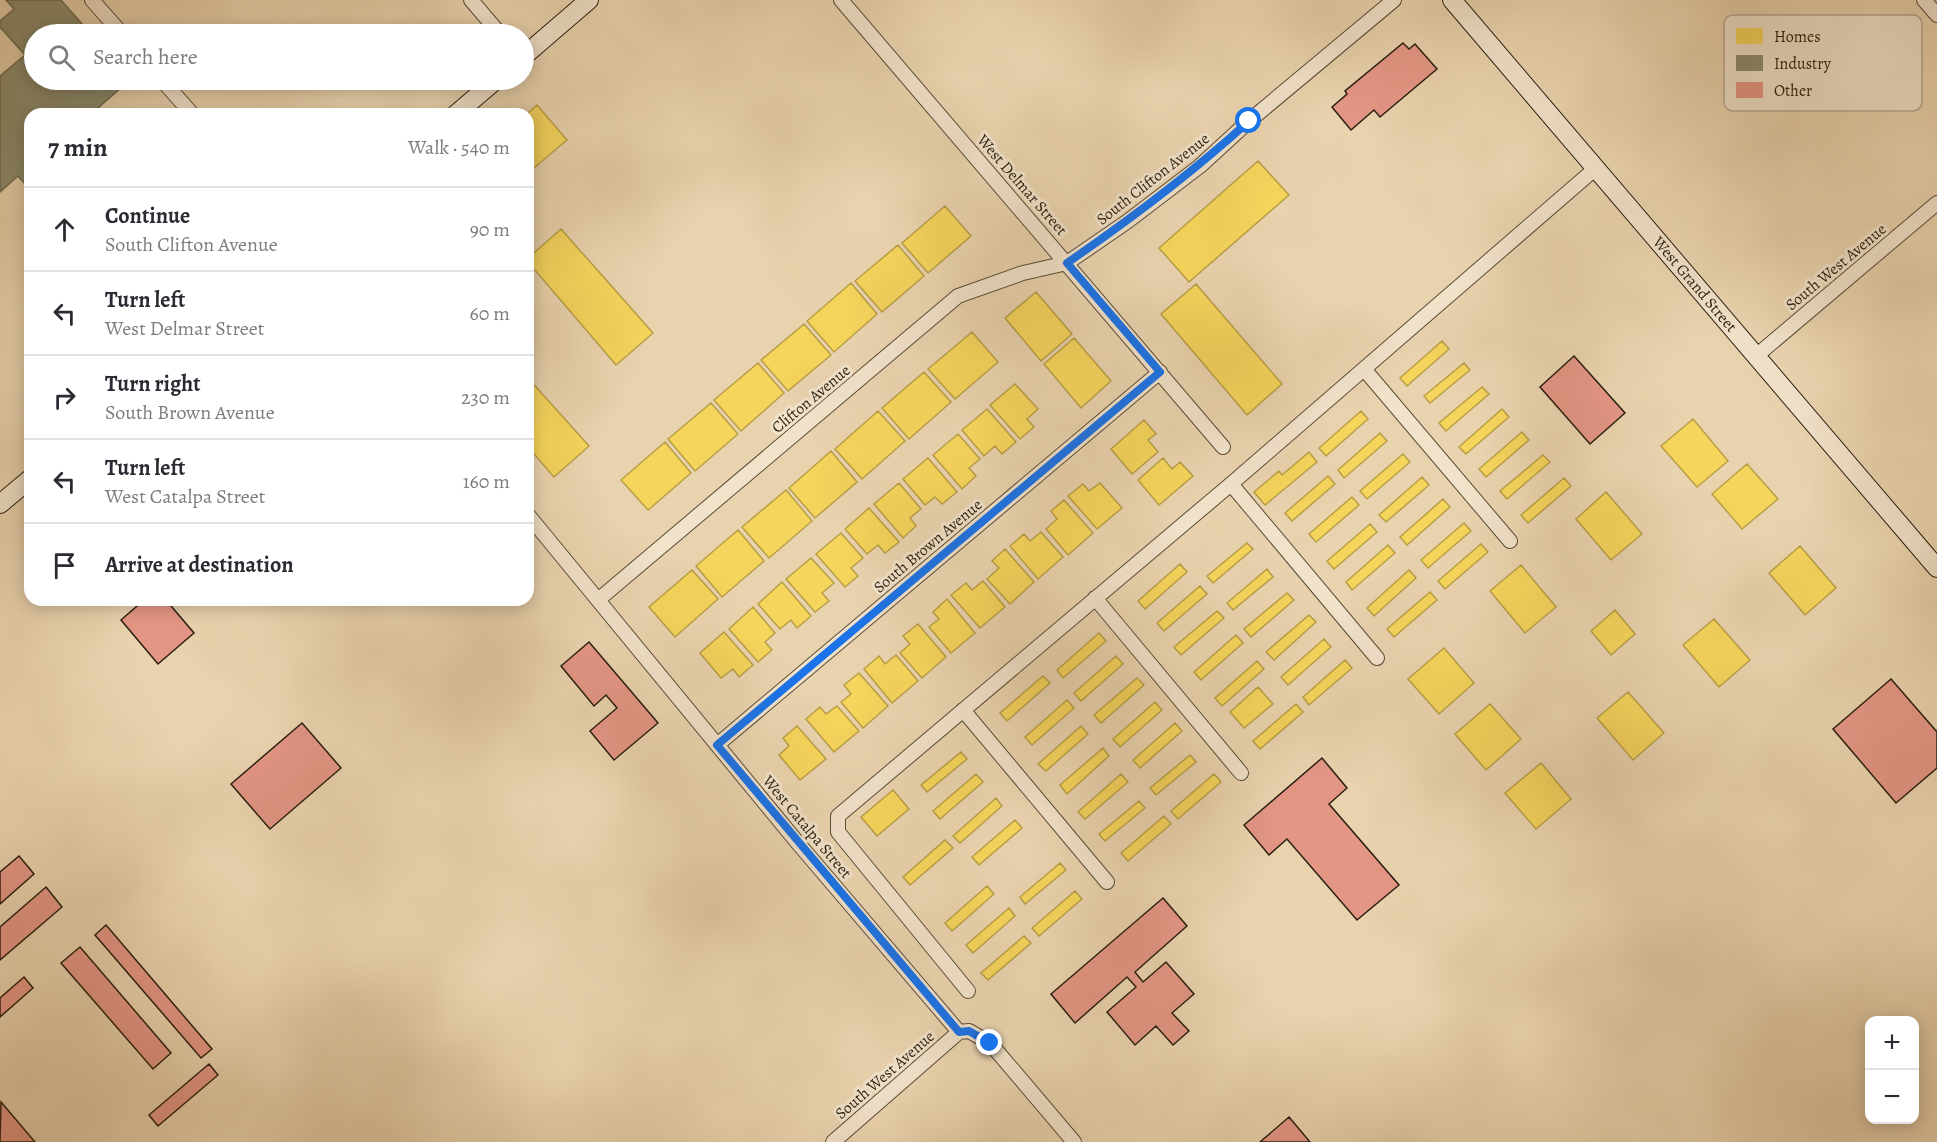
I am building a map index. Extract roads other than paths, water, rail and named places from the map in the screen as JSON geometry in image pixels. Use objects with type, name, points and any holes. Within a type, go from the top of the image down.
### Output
[{"type":"main road","points":[[534,47],[589,0]]},
{"type":"main road","name":"West Grand Street","points":[[1452,0],[1937,568]]},
{"type":"main road","points":[[463,108],[484,90]]},
{"type":"main road","points":[[0,504],[24,483]]},
{"type":"street","points":[[92,0],[113,24]]},
{"type":"street","points":[[471,0],[491,24]]},
{"type":"street","name":"West Delmar Street","points":[[841,0],[1223,447]]},
{"type":"street","name":"South Clifton Avenue","points":[[1067,263],[1128,221],[1200,166],[1249,121],[1394,0]]},
{"type":"street","points":[[1924,0],[1937,15]]},
{"type":"street","points":[[171,90],[187,108]]},
{"type":"street","points":[[968,991],[838,832],[838,816],[1231,484],[1596,168]]},
{"type":"street","name":"South West Avenue","points":[[1756,356],[1937,203]]},
{"type":"street","name":"Clifton Avenue","points":[[598,600],[958,296],[1023,273],[1067,263]]},
{"type":"street","points":[[1364,369],[1510,541]]},
{"type":"street","name":"South Brown Avenue","points":[[717,745],[1160,372]]},
{"type":"street","points":[[1231,484],[1377,658]]},
{"type":"street","name":"West Catalpa Street","points":[[534,522],[717,745],[959,1032]]},
{"type":"street","points":[[1095,598],[1241,773]]},
{"type":"street","points":[[963,710],[1107,882]]},
{"type":"street","points":[[959,1032],[969,1031],[990,1043],[1074,1142]]},
{"type":"street","name":"South West Avenue","points":[[833,1142],[959,1032]]}]
